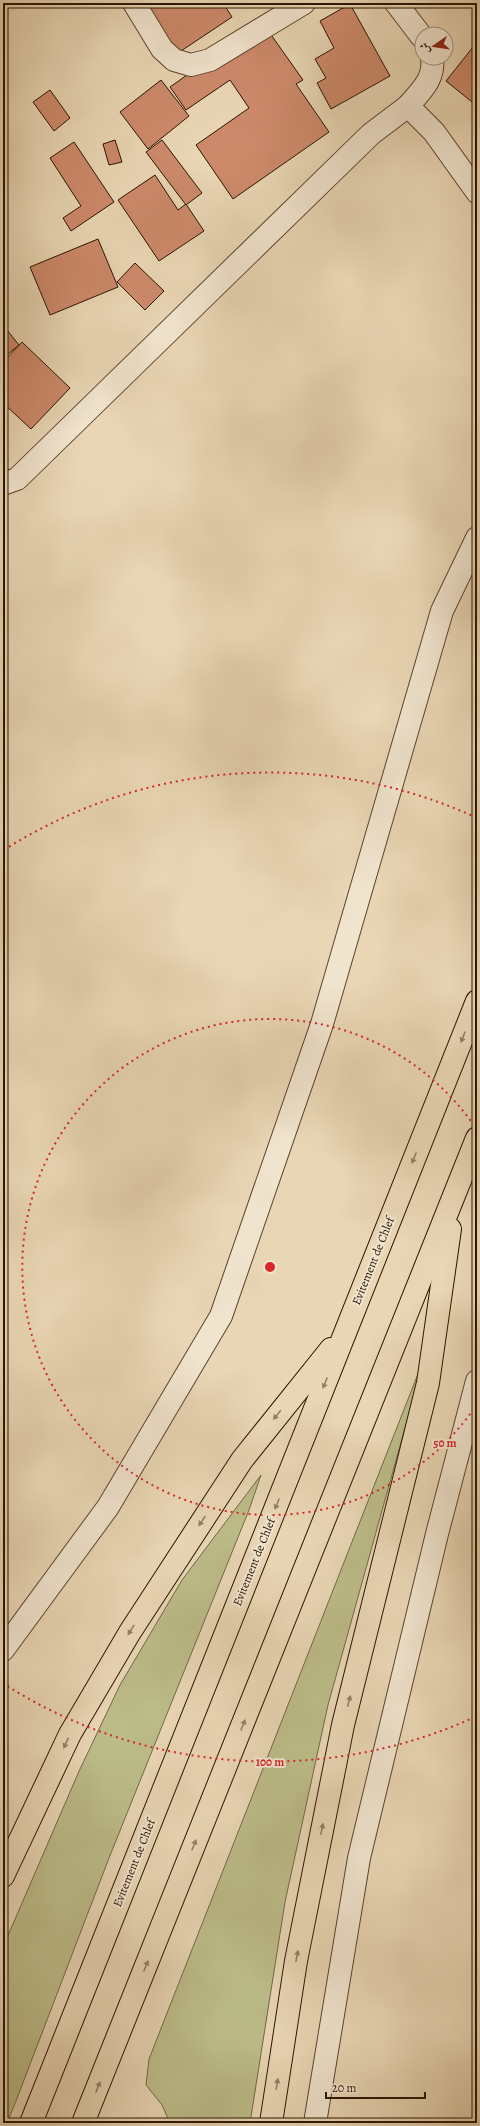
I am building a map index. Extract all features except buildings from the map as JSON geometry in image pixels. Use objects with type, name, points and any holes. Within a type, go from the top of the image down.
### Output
[{"type":"highway","name":"Evitement de Chlef","points":[[32,2123],[477,1001]]},
{"type":"highway","points":[[83,2123],[477,1138]]},
{"type":"highway","points":[[271,2123],[296,1961],[343,1725],[428,1383],[455,1195]]},
{"type":"highway","points":[[3,1876],[70,1734],[130,1632],[242,1460],[346,1330]]},
{"type":"street","points":[[134,3],[162,49],[174,60],[191,65],[210,60],[304,3]]},
{"type":"street","points":[[396,3],[414,27]]},
{"type":"street","points":[[3,484],[17,479],[371,134],[408,106],[429,81],[434,66]]},
{"type":"street","points":[[408,106],[434,132],[477,192]]},
{"type":"street","points":[[3,1650],[108,1506],[221,1316],[322,1024],[442,611],[477,538]]},
{"type":"street","points":[[315,2123],[359,1858],[437,1534],[477,1381]]},
{"type":"green space","points":[[425,1356],[328,1705],[285,1902],[250,2123],[170,2123],[162,2105],[146,2085],[149,2059]]},
{"type":"green space","points":[[261,1475],[249,1510],[109,1858],[16,2101],[7,2123],[3,2123],[3,1947],[80,1769],[120,1685],[182,1580]]}]
